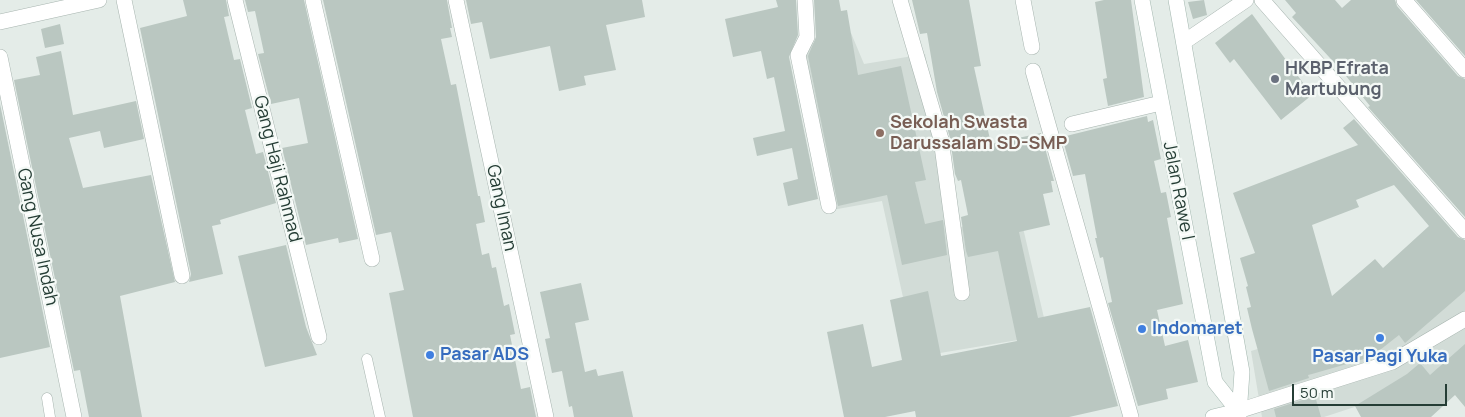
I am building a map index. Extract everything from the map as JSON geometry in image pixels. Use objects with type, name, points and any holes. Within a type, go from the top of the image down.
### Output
[{"type":"street","points":[[124,0],[182,276]]},
{"type":"street","name":"Gang Haji Rahmad","points":[[234,0],[319,337]]},
{"type":"street","points":[[314,0],[372,259]]},
{"type":"street","name":"Gang Iman","points":[[456,0],[546,417]]},
{"type":"street","points":[[805,0],[807,37],[798,54],[829,206]]},
{"type":"street","points":[[900,0],[941,140],[962,292]]},
{"type":"street","points":[[1023,0],[1032,47]]},
{"type":"street","name":"Jalan Rawe I","points":[[1142,0],[1215,382],[1239,414]]},
{"type":"street","name":"Jalan Rawe I","points":[[1176,0],[1242,372],[1239,414]]},
{"type":"street","points":[[1184,42],[1246,0]]},
{"type":"street","points":[[1262,0],[1465,231]]},
{"type":"street","points":[[1404,0],[1465,70]]},
{"type":"street","points":[[0,22],[51,6],[90,1]]},
{"type":"street","name":"Gang Nusa Indah","points":[[0,57],[74,417]]},
{"type":"street","points":[[1033,71],[1131,417]]},
{"type":"street","points":[[1072,124],[1161,104]]},
{"type":"street","points":[[1212,417],[1239,414],[1392,362],[1465,319]]},
{"type":"lane","points":[[367,359],[380,417]]},
{"type":"lane","points":[[47,398],[50,417]]},
{"type":"shaded area","name":"Sekolah Swasta Darussalam SD-SMP","points":[[851,33],[864,64],[925,54],[960,227],[1020,215],[1048,335],[916,357],[882,201],[832,210],[803,46]]},
{"type":"shaded area","name":"Pasar Pagi Yuka","points":[[1465,267],[1465,353],[1425,384],[1324,417],[1262,417],[1251,351],[1340,324]]},
{"type":"building","points":[[183,0],[226,0],[229,16],[224,17],[234,60],[240,59],[252,108],[245,110],[256,154],[263,152],[276,203],[220,220],[221,224],[212,226],[223,274],[189,282],[191,274],[140,28],[187,16]]},
{"type":"building","points":[[245,0],[304,0],[358,239],[339,243],[338,238],[306,245],[282,148],[308,143],[299,98],[271,104],[258,54],[264,53],[255,11],[248,12]]},
{"type":"building","points":[[323,0],[447,0],[452,37],[441,39],[451,85],[456,84],[478,196],[480,196],[485,222],[476,224],[482,255],[489,253],[492,268],[496,267],[504,306],[509,304],[515,334],[510,335],[521,389],[530,387],[536,417],[413,417],[389,293],[404,290],[391,232],[376,235]]},
{"type":"building","points":[[466,0],[642,0],[645,17],[606,25],[616,70],[584,76],[586,85],[559,91],[550,46],[490,59],[482,22],[471,24]]},
{"type":"building","points":[[776,0],[796,0],[798,35],[789,57],[818,199],[788,206],[783,183],[798,179],[792,148],[757,156],[753,138],[785,131],[774,77],[767,79],[761,51],[733,57],[725,19],[778,7]]},
{"type":"building","points":[[814,0],[839,0],[841,11],[847,10],[858,75],[901,66],[926,180],[915,182],[925,224],[943,220],[947,255],[902,265],[887,195],[838,206],[808,56],[816,37]]},
{"type":"building","points":[[912,0],[969,0],[981,66],[974,67],[991,144],[1041,133],[1054,181],[1051,181],[1053,192],[1043,194],[1050,225],[1019,232],[1038,318],[1090,307],[1118,406],[1069,417],[916,417],[915,411],[885,417],[844,417],[827,332],[863,324],[872,367],[902,360],[890,300],[928,291],[941,356],[1017,341],[998,251],[968,257],[966,251],[961,217],[968,215],[961,180],[958,181],[955,174],[950,138],[937,92],[927,33],[920,34]]},
{"type":"building","points":[[1131,0],[1144,97],[1108,106],[1103,79],[1107,78],[1095,2]]},
{"type":"building","points":[[1204,0],[1207,15],[1193,19],[1188,2]]},
{"type":"building","points":[[1285,0],[1335,0],[1342,8],[1351,0],[1395,0],[1397,6],[1458,76],[1465,79],[1465,217],[1368,107],[1370,106],[1342,71],[1292,17],[1296,13]]},
{"type":"building","points":[[1416,0],[1465,0],[1465,56]]},
{"type":"building","name":"HKBP Efrata Martubung","points":[[1252,14],[1312,95],[1281,120],[1234,59],[1230,63],[1215,43]]},
{"type":"building","points":[[60,24],[64,44],[45,48],[41,29]]},
{"type":"building","points":[[61,51],[73,115],[136,101],[144,139],[104,148],[100,131],[69,138],[83,188],[151,175],[175,282],[120,296],[142,417],[89,417],[80,370],[74,371],[14,80],[40,75],[36,57]]},
{"type":"building","points":[[0,104],[50,347],[0,358]]},
{"type":"building","points":[[1147,116],[1148,122],[1153,120],[1161,159],[1154,161],[1161,193],[1166,192],[1171,217],[1167,218],[1183,304],[1157,310],[1165,346],[1188,340],[1198,382],[1166,389],[1168,399],[1138,406],[1108,303],[1112,302],[1103,257],[1100,258],[1095,238],[1097,238],[1085,174],[1073,176],[1062,137]]},
{"type":"building","points":[[1354,119],[1458,237],[1465,240],[1465,291],[1405,343],[1399,335],[1371,357],[1308,375],[1309,378],[1269,391],[1247,308],[1251,307],[1246,287],[1248,286],[1240,258],[1255,253],[1233,193],[1358,145],[1343,128]],"holes":[[[1394,185],[1429,226],[1383,268],[1375,259],[1332,296],[1312,225],[1359,207],[1356,200]]]},
{"type":"building","points":[[286,245],[306,327],[317,355],[265,367],[238,256]]},
{"type":"building","points":[[581,283],[589,320],[575,323],[585,372],[596,369],[598,376],[623,371],[633,417],[574,417],[572,406],[569,407],[562,371],[552,373],[545,339],[550,338],[540,292]]},
{"type":"building","points":[[1465,344],[1465,407],[1455,395],[1431,417],[1361,417],[1355,406],[1407,374],[1420,363],[1430,375]]},
{"type":"building","points":[[1315,396],[1321,417],[1276,417],[1274,409]]},
{"type":"place","name":"HKBP Efrata Martubung","points":[[1275,79]]},
{"type":"place","name":"Sekolah Swasta Darussalam SD-SMP","points":[[880,133]]},
{"type":"place","name":"Indomaret","points":[[1142,329]]},
{"type":"place","name":"Pasar Pagi Yuka","points":[[1380,338]]},
{"type":"place","name":"Pasar ADS","points":[[430,355]]}]
